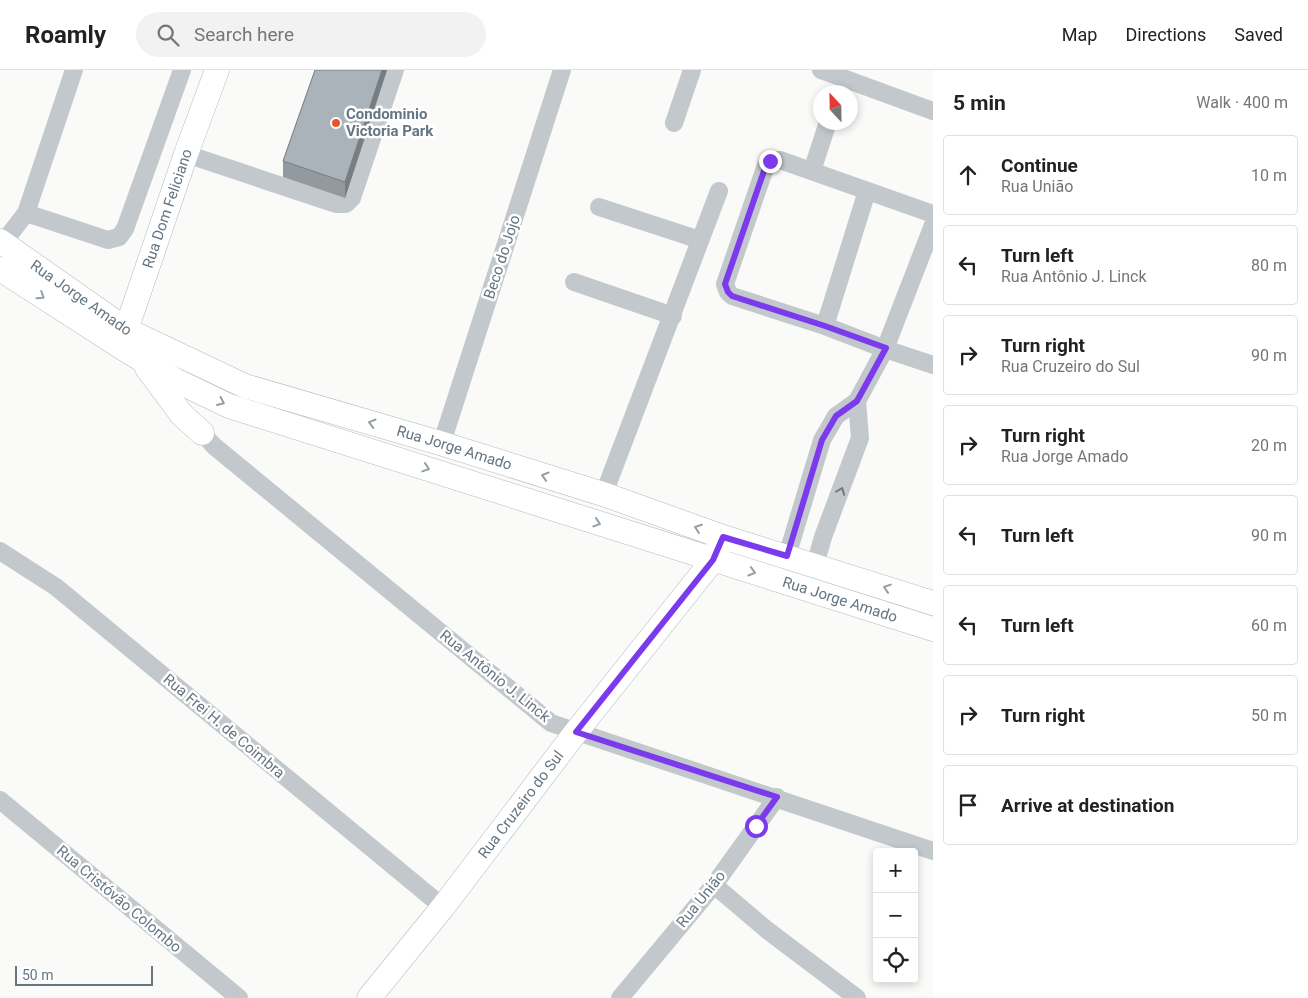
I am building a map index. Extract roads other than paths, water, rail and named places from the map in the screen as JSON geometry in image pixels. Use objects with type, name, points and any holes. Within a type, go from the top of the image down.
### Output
[{"type":"main road","name":"Rua Dom Feliciano","points":[[124,338],[216,70]]},
{"type":"main road","name":"Rua Jorge Amado","points":[[1,242],[124,338],[142,360],[177,381],[229,406],[933,629]]},
{"type":"main road","name":"Rua Jorge Amado","points":[[0,269],[124,338],[165,347],[245,386],[440,443],[606,495],[723,537],[933,603]]},
{"type":"main road","points":[[142,360],[182,415],[202,433]]},
{"type":"main road","name":"Rua Cruzeiro do Sul","points":[[369,998],[443,907],[576,732],[713,560],[723,537]]},
{"type":"street","points":[[1,242],[26,213],[74,70]]},
{"type":"street","points":[[26,213],[108,240],[118,237],[125,229],[182,70]]},
{"type":"street","points":[[186,154],[336,204],[346,204],[352,198],[395,70]]},
{"type":"street","name":"Beco do Jojo","points":[[440,443],[445,433],[562,70]]},
{"type":"street","points":[[674,123],[692,70]]},
{"type":"street","points":[[821,70],[840,85]]},
{"type":"street","points":[[858,90],[933,111]]},
{"type":"street","points":[[812,171],[825,130]]},
{"type":"street","points":[[933,214],[780,160],[770,161],[765,168],[725,284],[732,296],[825,326],[933,365]]},
{"type":"street","points":[[606,495],[612,474],[719,191]]},
{"type":"street","points":[[825,326],[866,191]]},
{"type":"street","points":[[599,207],[700,240]]},
{"type":"street","points":[[787,556],[822,440],[836,416],[857,401],[886,348],[933,225]]},
{"type":"street","points":[[574,282],[673,316]]},
{"type":"street","name":"Rua Antônio J. Linck","points":[[165,347],[191,414],[202,433],[221,452],[551,723],[777,797],[933,851]]},
{"type":"street","points":[[815,565],[823,537],[860,438],[857,401]]},
{"type":"street","name":"Rua Frei H. de Coimbra","points":[[0,551],[56,586],[443,907]]},
{"type":"street","name":"Rua União","points":[[620,998],[714,885],[777,797]]},
{"type":"street","name":"Rua Cristóvão Colombo","points":[[0,800],[239,998]]},
{"type":"street","points":[[714,885],[767,930],[857,998]]},
{"type":"place","name":"Condominio Victoria Park","points":[[336,123]]}]
